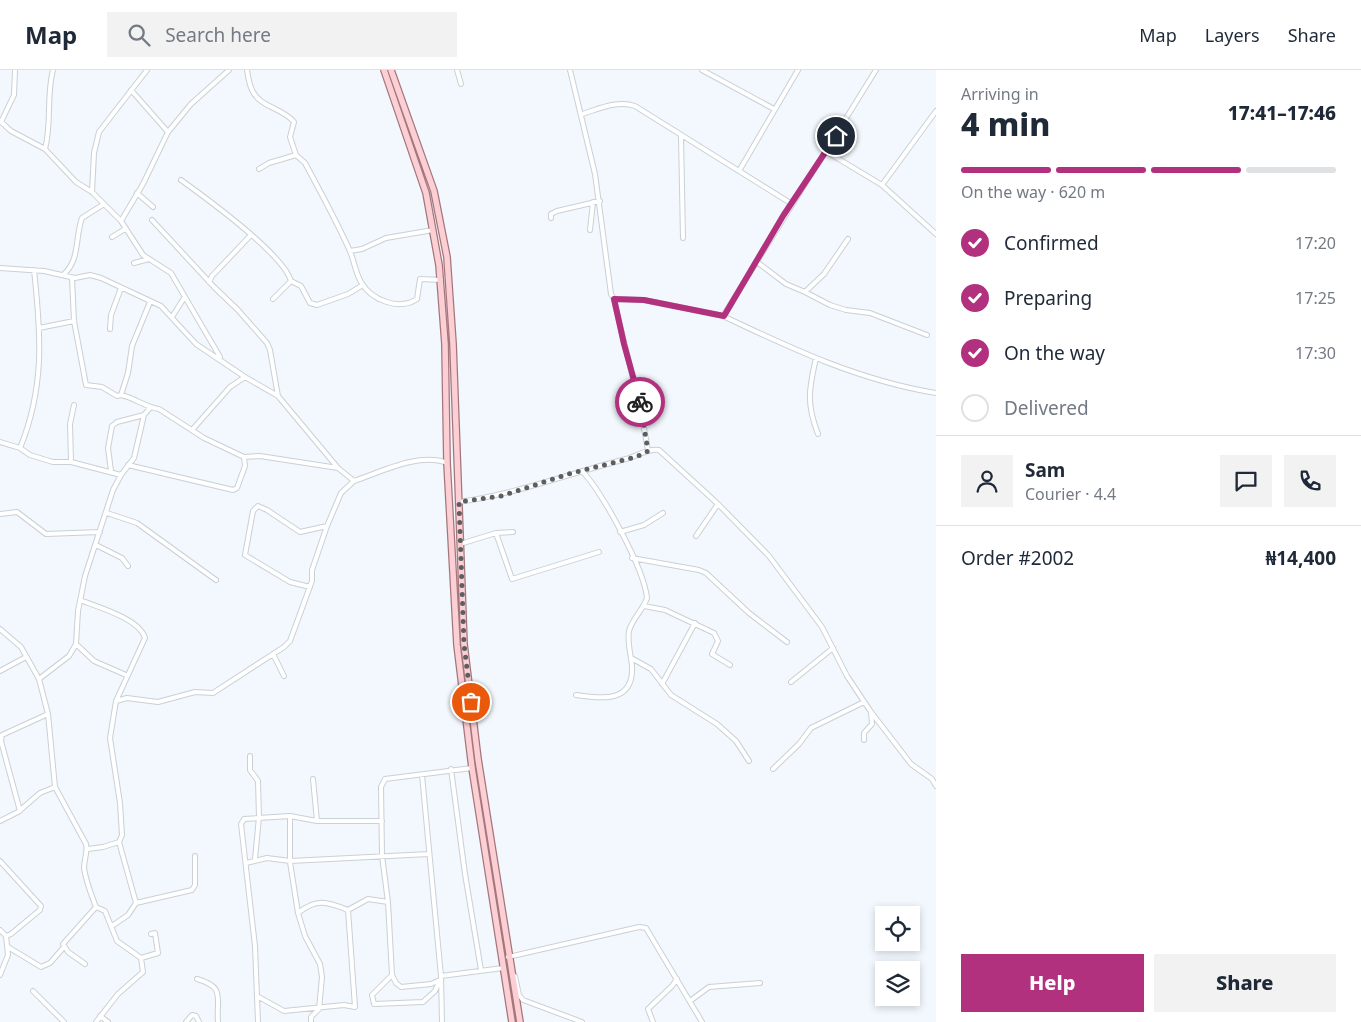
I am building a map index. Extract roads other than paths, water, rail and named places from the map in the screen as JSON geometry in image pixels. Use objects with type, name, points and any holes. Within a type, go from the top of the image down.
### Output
[{"type":"main road","points":[[384,70],[426,194],[439,265],[445,353],[447,463],[457,645],[472,768],[512,1022]]},
{"type":"main road","points":[[391,70],[434,191],[447,265],[464,644],[478,759],[520,1022]]},
{"type":"main road","points":[[439,265],[447,265]]},
{"type":"main road","points":[[487,869],[495,869]]},
{"type":"street","points":[[15,70],[14,95],[1,121],[11,131],[45,149],[76,182],[92,192],[121,221],[143,255],[171,274],[221,359]]},
{"type":"street","points":[[45,149],[48,135],[53,70]]},
{"type":"street","points":[[92,192],[97,138],[146,70]]},
{"type":"street","points":[[121,221],[137,194],[168,132],[191,104],[229,70]]},
{"type":"street","points":[[247,70],[250,87],[256,97],[282,112],[294,122],[289,134],[296,155],[306,163],[350,251],[363,285],[383,300],[397,305],[417,298],[420,279],[441,280]]},
{"type":"street","points":[[457,70],[461,84]]},
{"type":"street","points":[[570,70],[582,114],[600,201],[611,294],[614,299],[641,407],[648,451]]},
{"type":"street","points":[[702,70],[774,109]]},
{"type":"street","points":[[739,171],[798,70]]},
{"type":"street","points":[[724,316],[876,70]]},
{"type":"street","points":[[131,90],[168,132]]},
{"type":"street","points":[[582,114],[607,106],[630,104],[792,204]]},
{"type":"street","points":[[882,185],[936,111]]},
{"type":"street","points":[[681,136],[683,238]]},
{"type":"street","points":[[827,152],[882,185],[936,234]]},
{"type":"street","points":[[259,170],[269,163],[296,155]]},
{"type":"street","points":[[181,180],[222,210],[268,251],[287,271],[291,281],[301,286],[310,303],[317,306],[348,294],[363,285]]},
{"type":"street","points":[[137,194],[153,207]]},
{"type":"street","points":[[551,218],[551,214],[557,211],[600,201]]},
{"type":"street","points":[[590,230],[593,202]]},
{"type":"street","points":[[64,274],[70,270],[76,254],[82,218],[104,204]]},
{"type":"street","points":[[152,220],[267,343],[270,350],[278,396]]},
{"type":"street","points":[[112,237],[125,229]]},
{"type":"street","points":[[350,251],[362,249],[386,238],[433,230]]},
{"type":"street","points":[[209,282],[212,276],[250,236]]},
{"type":"street","points":[[805,292],[824,274],[848,239]]},
{"type":"street","points":[[134,263],[149,259]]},
{"type":"street","points":[[757,262],[786,284],[838,308],[870,313],[927,335]]},
{"type":"street","points":[[0,268],[64,274],[72,278],[90,275],[161,306],[196,344],[221,359],[245,377],[278,396],[338,468],[354,481]]},
{"type":"street","points":[[20,448],[28,430],[38,392],[40,328],[34,270]]},
{"type":"street","points":[[205,277],[212,276]]},
{"type":"street","points":[[72,278],[74,321],[86,385],[97,386],[117,396],[132,397],[150,408],[159,409],[192,430],[244,457],[260,456],[338,468]]},
{"type":"street","points":[[273,299],[291,281]]},
{"type":"street","points":[[110,329],[111,315],[121,288]]},
{"type":"street","points":[[172,317],[184,298]]},
{"type":"street","points":[[614,299],[644,300],[724,316],[816,358],[886,383],[936,393]]},
{"type":"street","points":[[121,395],[128,373],[132,346],[150,302]]},
{"type":"street","points":[[40,328],[74,321]]},
{"type":"street","points":[[816,358],[808,393],[809,408],[818,434]]},
{"type":"street","points":[[192,430],[230,387],[245,377]]},
{"type":"street","points":[[71,462],[70,424],[74,406]]},
{"type":"street","points":[[39,679],[69,656],[76,644],[78,611],[85,576],[113,490],[137,451],[144,416],[150,408]]},
{"type":"street","points":[[111,471],[108,448],[112,426],[118,422],[144,416]]},
{"type":"street","points":[[0,442],[20,448],[30,456],[53,462],[71,462],[121,475]]},
{"type":"street","points":[[459,502],[501,496],[582,470],[636,457],[648,451],[659,450],[718,504],[769,556],[822,627],[871,712],[911,764],[932,779],[936,786]]},
{"type":"street","points":[[128,465],[233,490],[238,488],[245,466],[244,457]]},
{"type":"street","points":[[116,701],[127,698],[158,702],[194,692],[213,693],[273,654],[290,641],[310,587],[312,570],[327,526],[341,494],[354,481],[415,462],[439,460],[447,463]]},
{"type":"street","points":[[576,695],[602,699],[622,692],[632,678],[629,632],[647,598],[646,590],[620,532],[595,484],[582,470]]},
{"type":"street","points":[[696,536],[718,504]]},
{"type":"street","points":[[310,587],[290,582],[245,555],[253,511],[258,506],[267,510],[300,532],[327,526]]},
{"type":"street","points":[[0,514],[17,512],[46,534],[100,532]]},
{"type":"street","points":[[107,513],[136,522],[216,580]]},
{"type":"street","points":[[620,532],[644,525],[663,513]]},
{"type":"street","points":[[460,544],[496,534],[513,532]]},
{"type":"street","points":[[496,534],[512,578],[599,552]]},
{"type":"street","points":[[96,545],[122,558],[128,566]]},
{"type":"street","points":[[632,558],[700,570],[706,573],[748,613],[787,642]]},
{"type":"street","points":[[80,600],[128,620],[143,631],[143,646],[126,675],[116,701],[110,738],[120,803],[122,836],[119,842],[136,903]]},
{"type":"street","points":[[644,606],[665,610],[714,633],[718,637],[712,654],[730,666]]},
{"type":"street","points":[[662,684],[695,623]]},
{"type":"street","points":[[0,629],[21,647],[39,679],[48,714],[55,787],[88,849],[84,868],[96,907],[105,911],[120,945],[141,958],[158,953],[157,936],[155,933],[151,934]]},
{"type":"street","points":[[76,644],[94,661],[126,675]]},
{"type":"street","points":[[791,682],[833,648]]},
{"type":"street","points":[[273,654],[284,676]]},
{"type":"street","points":[[0,671],[26,657]]},
{"type":"street","points":[[631,658],[651,669],[671,695],[717,724],[736,741],[749,762]]},
{"type":"street","points":[[773,769],[799,744],[811,728],[864,702]]},
{"type":"street","points":[[864,740],[864,733],[872,724],[871,712]]},
{"type":"street","points":[[20,811],[1,741],[2,735],[48,714]]},
{"type":"street","points":[[250,756],[250,770],[258,781],[259,817],[255,860]]},
{"type":"street","points":[[472,768],[385,778],[381,787],[382,856],[388,902],[392,975],[396,983],[401,987],[431,984],[441,978],[502,968]]},
{"type":"street","points":[[452,769],[465,874],[481,970]]},
{"type":"street","points":[[422,775],[441,978],[443,1020]]},
{"type":"street","points":[[313,779],[316,821]]},
{"type":"street","points":[[0,821],[20,811],[40,793],[55,787]]},
{"type":"street","points":[[290,816],[290,861],[298,913],[307,940],[320,964],[322,977],[319,1009],[310,1017],[311,1022]]},
{"type":"street","points":[[258,1022],[255,946],[241,824],[244,819],[290,816],[316,821],[382,821]]},
{"type":"street","points":[[88,849],[119,842]]},
{"type":"street","points":[[246,863],[267,858],[290,861],[429,854]]},
{"type":"street","points":[[112,926],[128,915],[136,903],[192,890],[195,885],[195,856]]},
{"type":"street","points":[[0,861],[41,906],[40,910],[6,936]]},
{"type":"street","points":[[348,910],[368,899],[388,902]]},
{"type":"street","points":[[298,913],[309,905],[319,903],[331,903],[348,910]]},
{"type":"street","points":[[8,946],[41,967],[50,963],[64,947],[67,938],[96,907]]},
{"type":"street","points":[[257,996],[284,1011],[344,1005],[355,1006],[348,910]]},
{"type":"street","points":[[582,1022],[523,1000],[519,995],[510,957],[640,927],[646,928],[652,934],[702,1022]]},
{"type":"street","points":[[0,930],[6,936],[8,946],[8,955],[0,976]]},
{"type":"street","points":[[64,947],[86,964]]},
{"type":"street","points":[[96,1022],[118,994],[143,972],[141,958]]},
{"type":"street","points":[[392,975],[372,995],[374,1004],[423,1002],[435,991],[441,978]]},
{"type":"street","points":[[197,979],[213,984],[217,990],[217,1021]]},
{"type":"street","points":[[653,1022],[648,1009],[677,979]]},
{"type":"street","points":[[690,1001],[709,987],[760,983]]},
{"type":"street","points":[[33,991],[64,1022]]},
{"type":"street","points":[[186,1022],[192,1015],[196,1016],[199,1022]]},
{"type":"street","points":[[100,1016],[108,1022]]}]
